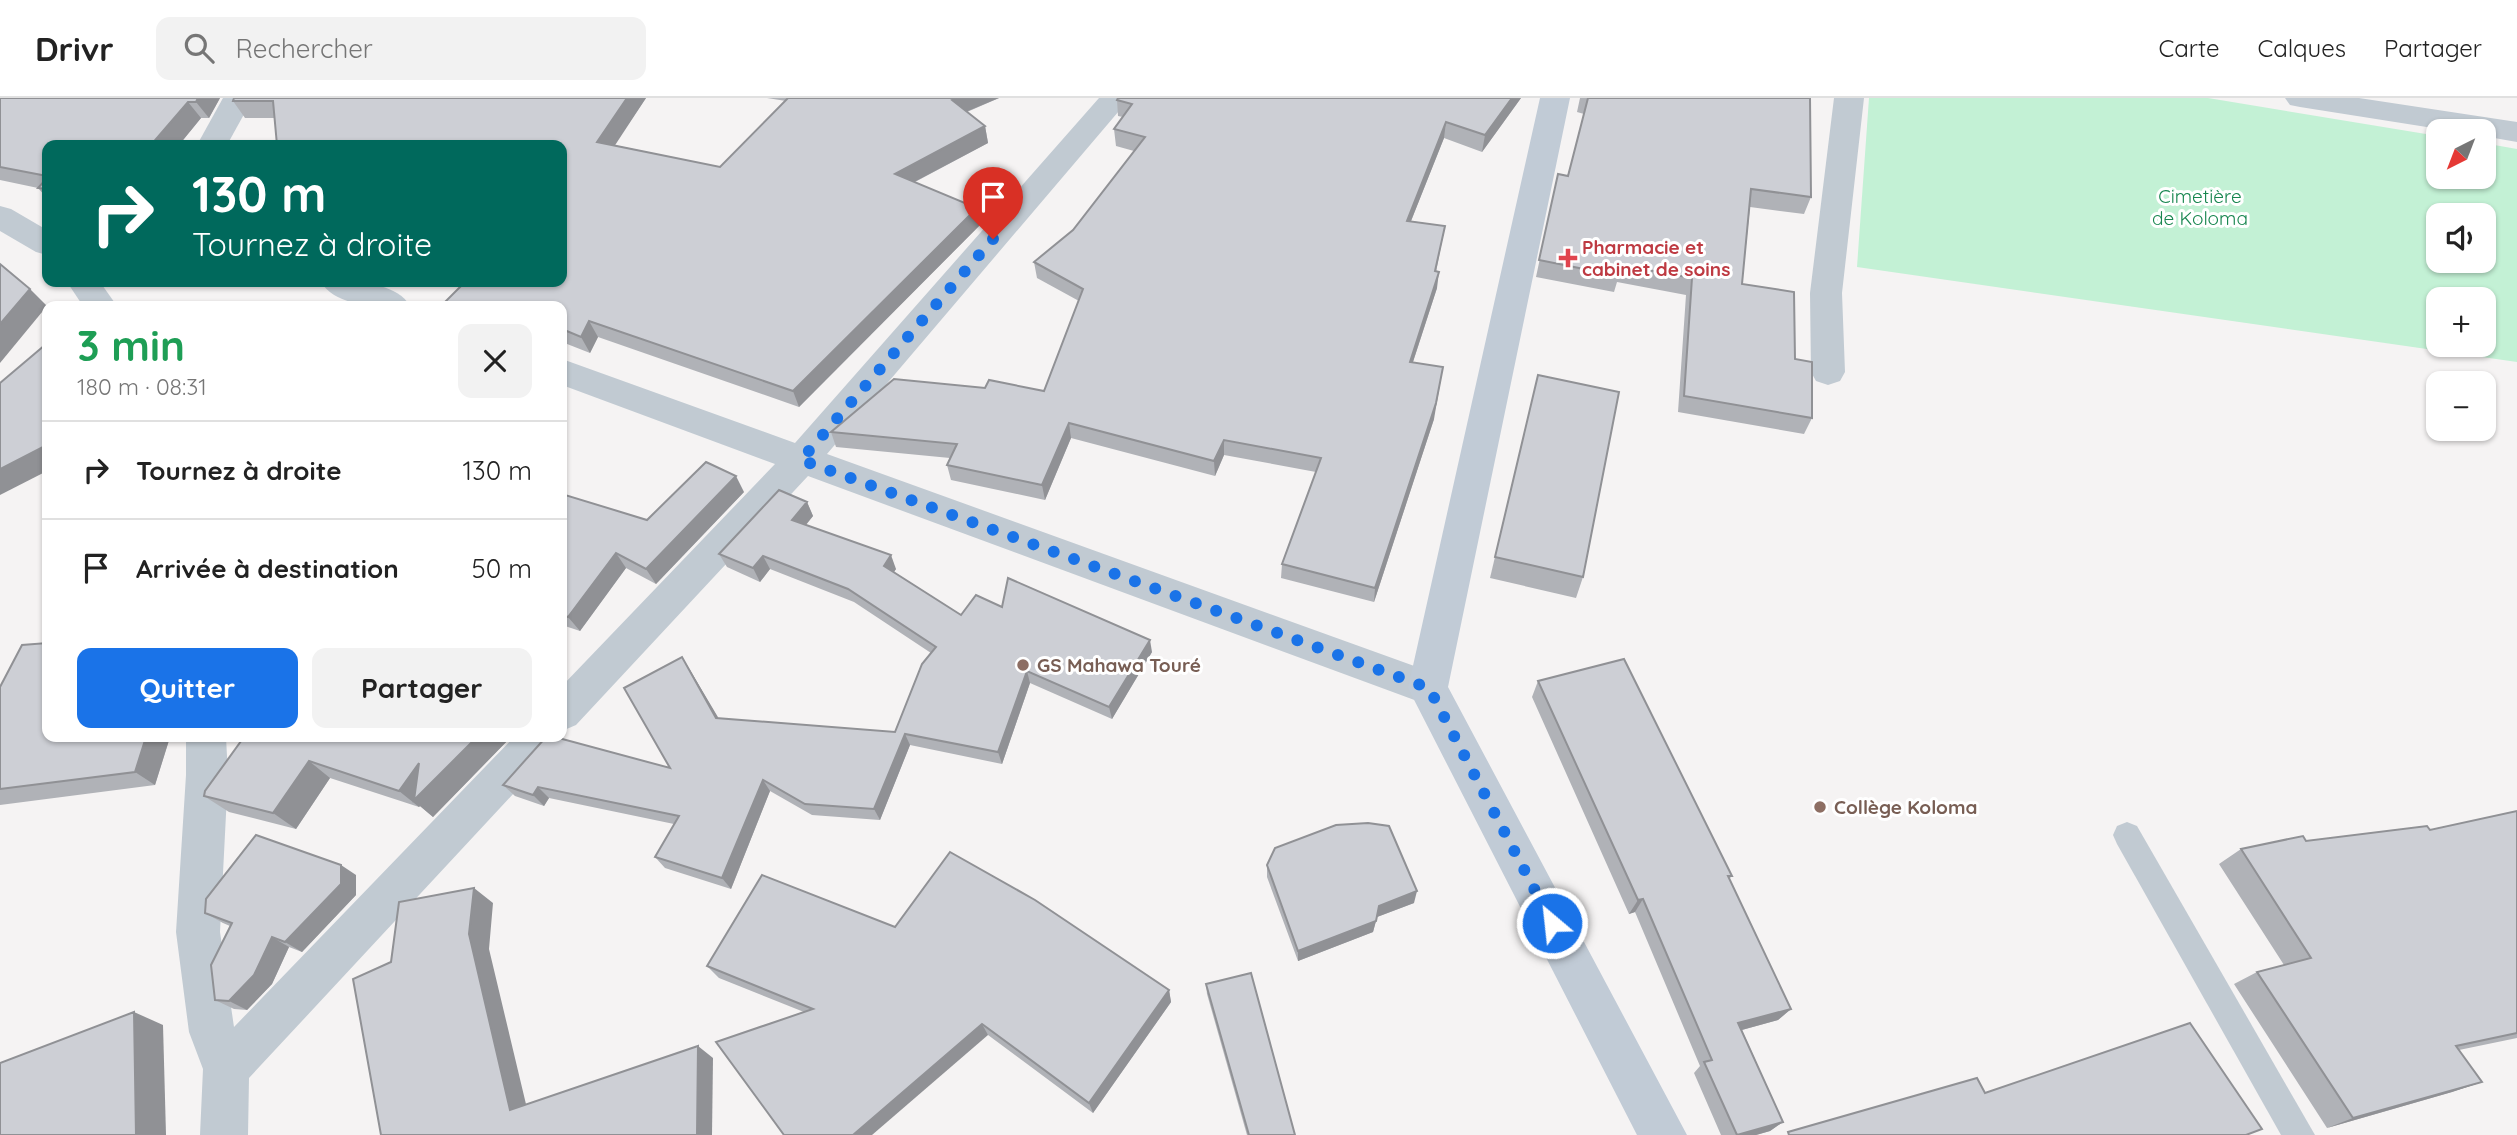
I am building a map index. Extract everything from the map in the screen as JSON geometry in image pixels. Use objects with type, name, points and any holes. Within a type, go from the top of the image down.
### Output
[{"type":"street","points":[[215,140],[238,98]]},
{"type":"street","points":[[567,708],[801,460],[1115,98]]},
{"type":"street","points":[[1555,98],[1429,688],[1663,1135]]},
{"type":"street","points":[[1828,372],[1826,293],[1849,98]]},
{"type":"street","points":[[2300,98],[2517,132]]},
{"type":"street","points":[[0,217],[42,241]]},
{"type":"street","points":[[349,287],[382,301]]},
{"type":"street","points":[[567,374],[1429,688]]},
{"type":"street","points":[[206,742],[207,775],[198,933],[212,1032],[226,1069],[224,1135]]},
{"type":"street","points":[[226,1069],[535,742]]},
{"type":"lane","points":[[2127,835],[2299,1135]]},
{"type":"green space","name":"Cimetière de Koloma","points":[[1869,98],[2208,98],[2426,134],[2426,189],[2496,189],[2496,145],[2517,149],[2517,362],[2482,357],[2496,357],[2496,287],[2426,287],[2426,349],[1857,267]]},
{"type":"building","points":[[0,98],[198,98],[196,102],[188,102],[155,140],[42,140],[42,175],[0,167]]},
{"type":"building","points":[[234,98],[627,98],[597,142],[720,167],[788,98],[956,98],[952,100],[985,126],[895,174],[977,208],[793,391],[589,321],[581,337],[567,331],[567,301],[446,301],[460,287],[567,287],[567,140],[277,140],[273,101],[233,101]]},
{"type":"building","points":[[1512,98],[1485,135],[1446,122],[1407,221],[1445,226],[1435,271],[1439,272],[1410,362],[1443,367],[1436,403],[1375,588],[1282,564],[1321,458],[1224,440],[1214,461],[1069,423],[1042,485],[947,465],[957,444],[831,432],[894,379],[985,388],[989,380],[1044,391],[1083,289],[1034,262],[1073,230],[1145,137],[1114,129],[1132,104],[1117,100]]},
{"type":"building","points":[[1588,98],[1810,98],[1811,197],[1751,189],[1742,284],[1794,292],[1795,359],[1812,362],[1812,418],[1684,396],[1692,278],[1621,265],[1619,276],[1539,260],[1558,174],[1568,176]]},
{"type":"building","points":[[0,264],[30,289],[0,324]]},
{"type":"building","points":[[42,348],[42,448],[0,469],[0,383]]},
{"type":"building","points":[[1538,375],[1619,392],[1583,577],[1495,557]]},
{"type":"building","points":[[706,462],[736,476],[646,569],[616,553],[567,617],[567,496],[647,520]]},
{"type":"building","points":[[779,490],[807,502],[792,520],[891,555],[884,566],[961,615],[976,595],[1002,607],[1008,578],[1150,640],[1109,707],[1027,671],[998,752],[905,734],[874,809],[805,804],[763,780],[722,878],[655,857],[679,816],[538,787],[533,795],[503,785],[542,742],[567,740],[670,768],[624,688],[682,657],[716,718],[895,732],[922,664],[936,647],[848,589],[763,556],[753,568],[719,554]]},
{"type":"building","points":[[42,643],[42,742],[144,742],[135,772],[0,789],[0,687],[22,645]]},
{"type":"building","points":[[1624,659],[1732,876],[1728,876],[1791,1009],[1738,1023],[1783,1122],[1737,1135],[1704,1062],[1712,1060],[1643,899],[1638,900],[1538,681]]},
{"type":"building","points":[[240,742],[472,742],[414,800],[419,763],[399,791],[309,761],[273,813],[204,796]]},
{"type":"building","points":[[2517,811],[2517,1033],[2456,1046],[2482,1082],[2353,1118],[2257,972],[2311,958],[2241,849],[2303,836],[2306,841],[2427,826],[2430,830]]},
{"type":"building","points":[[1368,823],[1389,826],[1417,891],[1379,906],[1376,921],[1298,951],[1267,865],[1275,848],[1336,825]]},
{"type":"building","points":[[256,835],[341,865],[341,884],[285,942],[272,937],[254,975],[229,1001],[215,1000],[211,965],[232,923],[205,913],[206,899]]},
{"type":"building","points":[[950,852],[1035,900],[1169,990],[1089,1103],[982,1024],[853,1135],[784,1135],[716,1042],[813,1009],[707,966],[762,875],[895,927]]},
{"type":"building","points":[[474,888],[469,934],[510,1110],[698,1046],[697,1135],[381,1135],[353,979],[391,962],[399,902]]},
{"type":"building","points":[[1251,973],[1295,1135],[1249,1135],[1206,984]]},
{"type":"building","points":[[134,1012],[136,1135],[0,1135],[0,1063]]},
{"type":"building","points":[[2190,1023],[2262,1129],[2246,1135],[1789,1135],[1788,1132],[1977,1078],[1985,1093]]},
{"type":"place","name":"Pharmacie et cabinet de soins","points":[[1568,258]]},
{"type":"place","name":"GS Mahawa Touré","points":[[1023,665]]},
{"type":"place","name":"Collège Koloma","points":[[1820,807]]},
{"type":"route","points":[[993,239],[801,460],[1429,688],[1552,923]]}]
